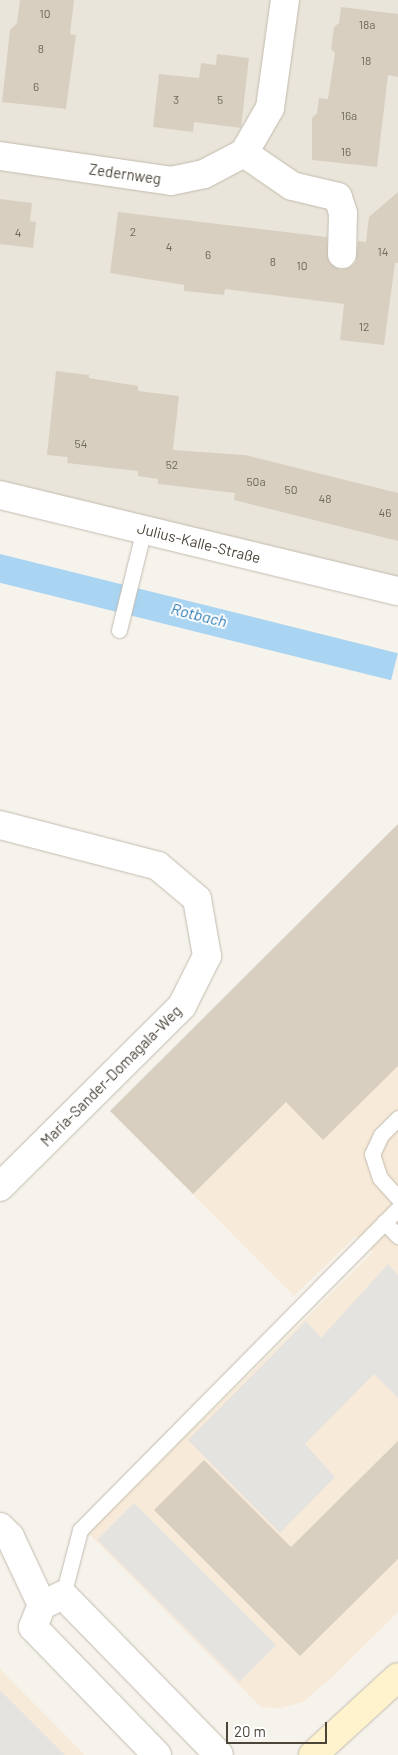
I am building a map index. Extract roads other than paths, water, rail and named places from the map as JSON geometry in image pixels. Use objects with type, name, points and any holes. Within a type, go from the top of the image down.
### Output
[{"type":"main road","points":[[313,1755],[398,1677]]},
{"type":"street","points":[[284,0],[270,108],[244,153],[292,186],[338,197],[343,213],[342,254]]},
{"type":"street","name":"Zedernweg","points":[[0,156],[171,181],[204,174],[244,153]]},
{"type":"street","name":"Julius-Kalle-Straße","points":[[0,495],[398,591]]},
{"type":"street","name":"Maria-Sander-Domagala-Weg","points":[[0,826],[158,866],[197,899],[208,956],[182,1006],[0,1187]]},
{"type":"street","points":[[0,1527],[10,1537],[46,1609],[157,1755]]},
{"type":"street","points":[[46,1609],[219,1755]]},
{"type":"lane","points":[[119,630],[144,529]]},
{"type":"lane","points":[[398,1118],[382,1135],[372,1154],[380,1178],[398,1198]]},
{"type":"lane","points":[[46,1609],[80,1530],[398,1208]]},
{"type":"lane","points":[[384,1222],[398,1236]]},
{"type":"water","name":"Rotbach","points":[[0,554],[398,653],[391,680],[0,583]]}]
